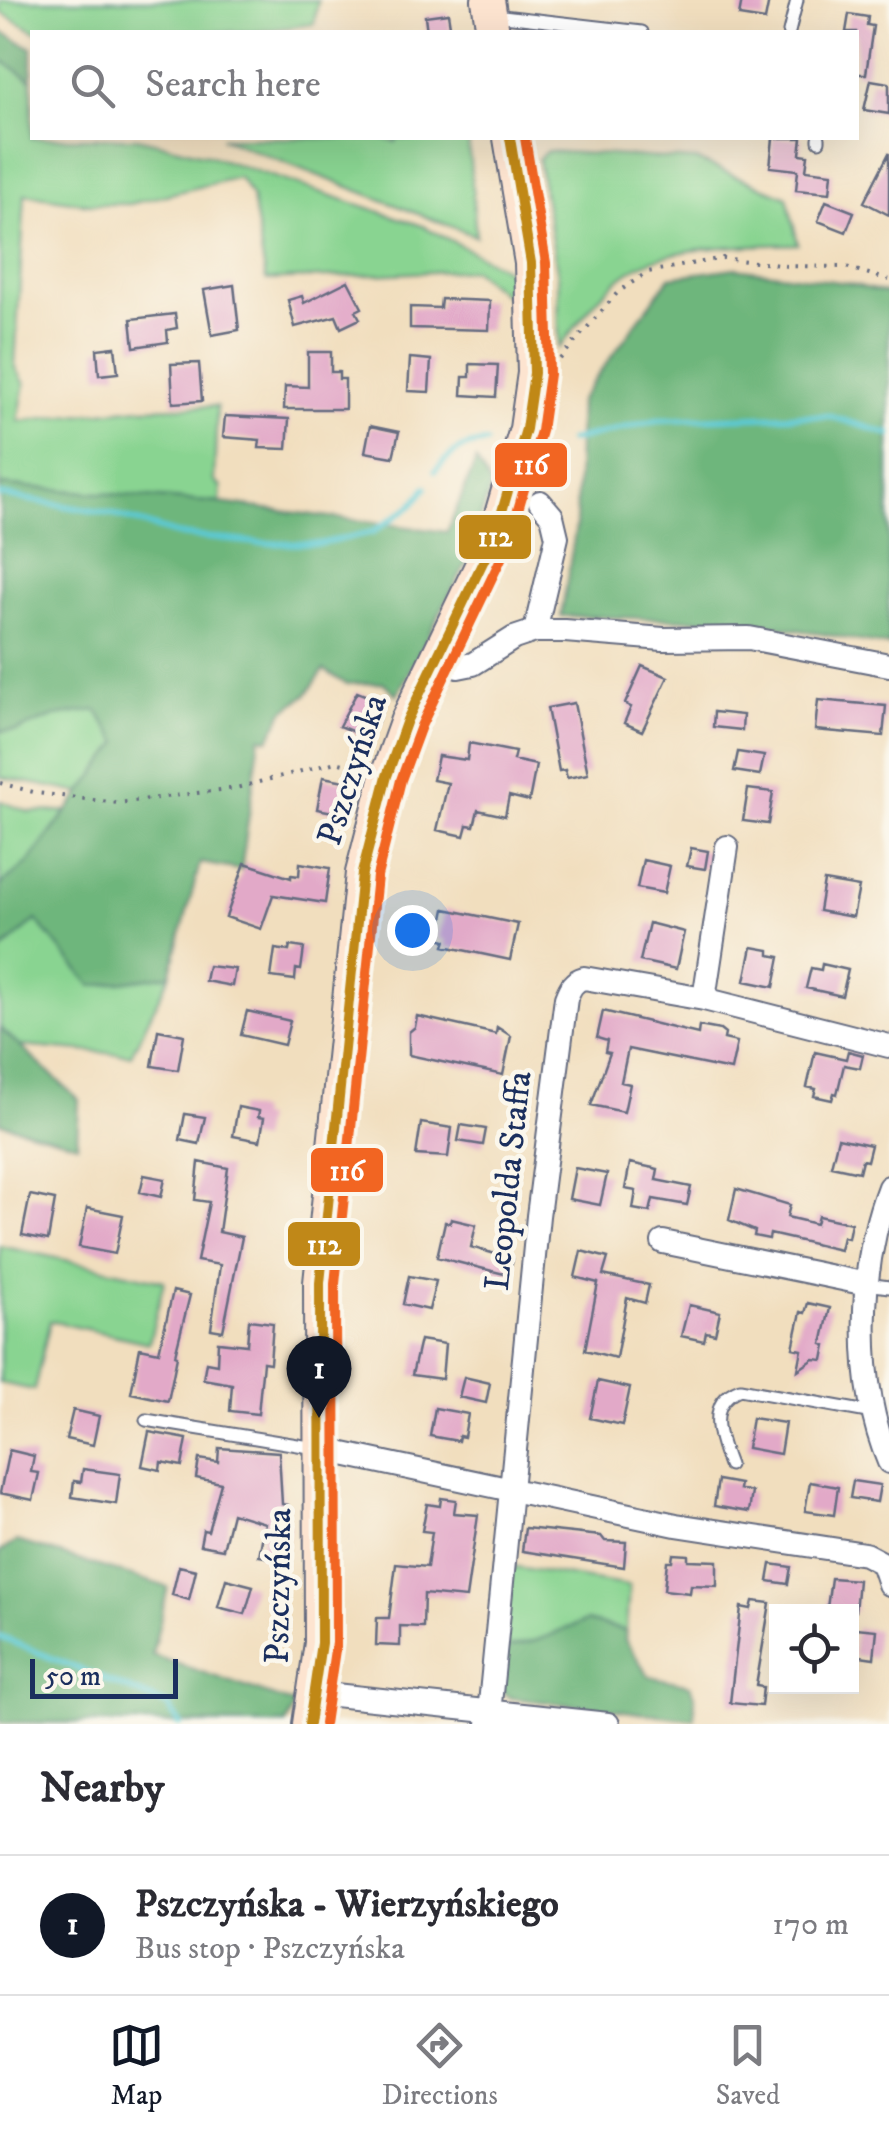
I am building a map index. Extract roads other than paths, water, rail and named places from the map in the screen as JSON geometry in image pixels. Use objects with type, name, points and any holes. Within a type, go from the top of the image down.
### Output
[{"type":"street","name":"Pszczyńska","points":[[312,1709],[321,1643],[320,1283],[362,873],[406,720],[494,540],[526,430],[534,372],[530,263],[510,140]]},
{"type":"street","points":[[535,630],[557,537],[552,516],[540,502]]},
{"type":"street","points":[[436,659],[458,667],[474,664],[514,638],[535,630],[663,639],[749,638],[889,665]]},
{"type":"street","points":[[704,999],[727,847]]},
{"type":"street","name":"Leopolda Staffa","points":[[489,1718],[538,1216],[566,998],[576,980],[584,978],[704,999],[889,1046]]},
{"type":"street","points":[[889,1188],[872,1244],[878,1285],[865,1330],[873,1413],[889,1462]]},
{"type":"street","points":[[663,1242],[878,1285]]},
{"type":"street","points":[[320,1449],[676,1525],[865,1554],[882,1563],[889,1584]]},
{"type":"street","points":[[312,1709],[608,1724]]},
{"type":"lane","points":[[790,30],[797,0]]},
{"type":"lane","points":[[491,16],[629,30]]},
{"type":"lane","points":[[729,1465],[716,1433],[718,1414],[723,1400],[740,1389],[873,1413]]},
{"type":"lane","points":[[146,1420],[320,1449]]},
{"type":"waterway","points":[[570,441],[657,420],[791,416],[829,416],[889,434]]},
{"type":"waterway","points":[[435,471],[458,451],[486,443]]},
{"type":"waterway","points":[[0,495],[112,514],[179,535],[319,544],[373,532],[412,505],[426,488]]},
{"type":"waterway","points":[[0,1637],[167,1705],[180,1724]]},
{"type":"place","name":"Pszczyńska - Wierzyńskiego","points":[[319,1418]]}]
